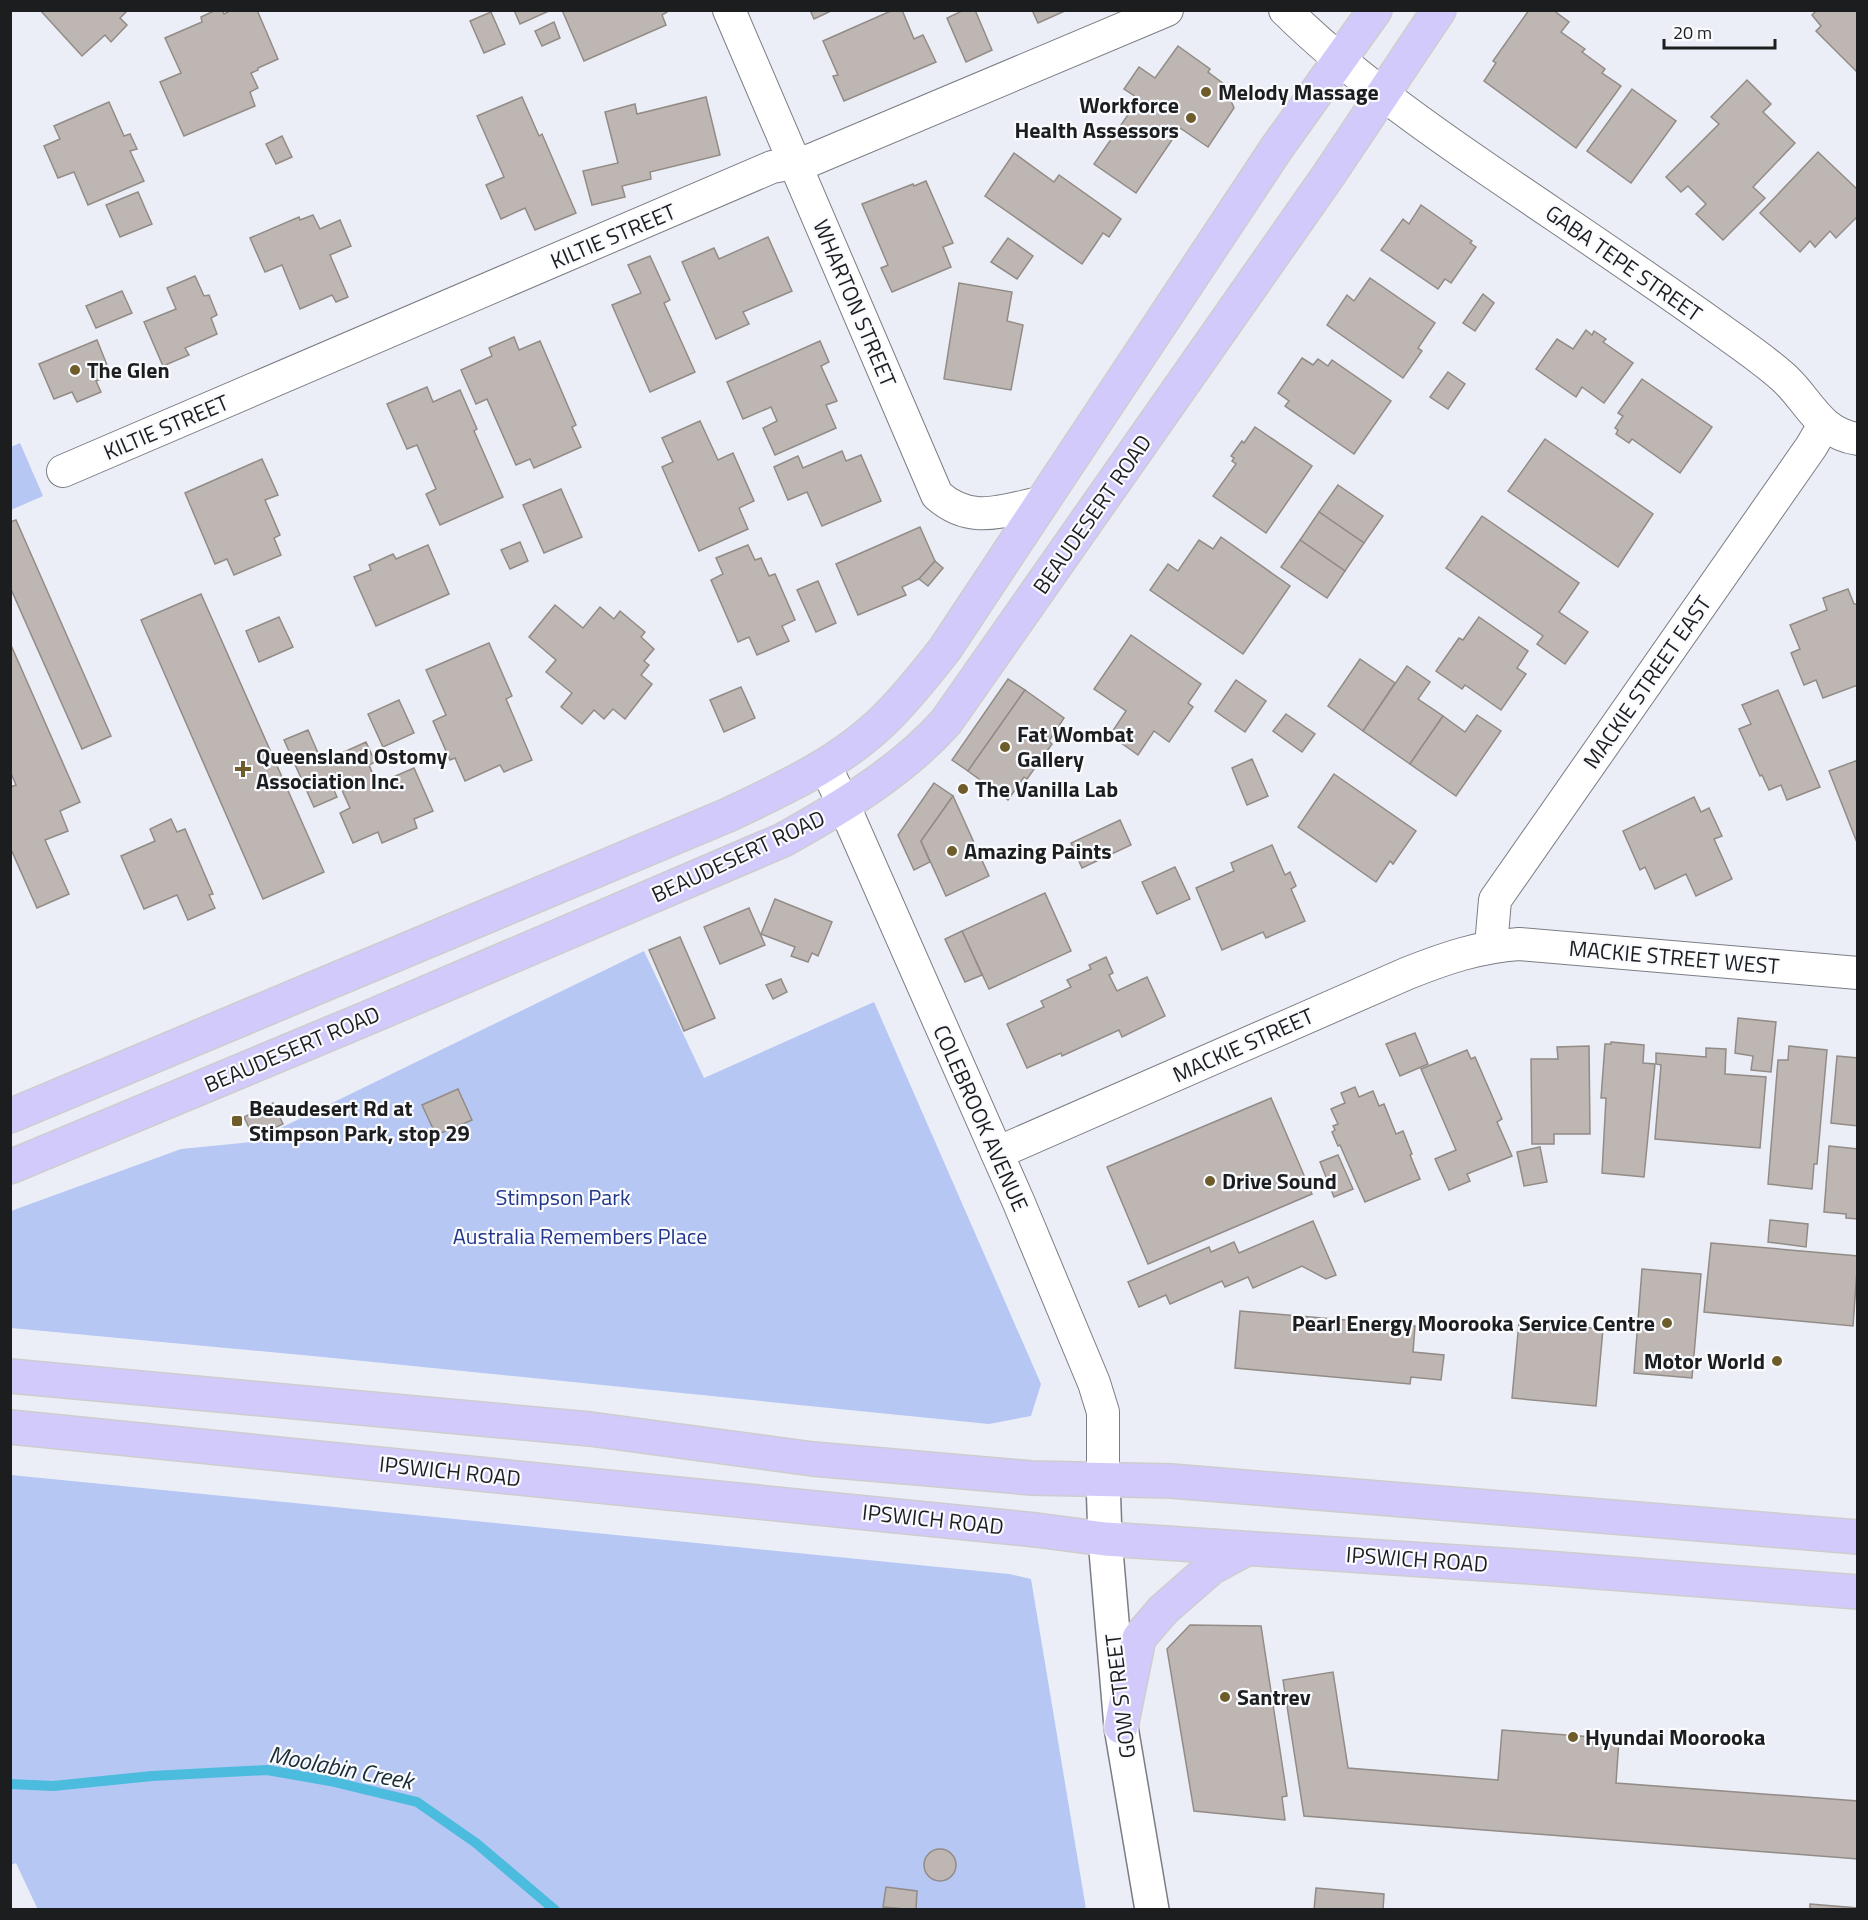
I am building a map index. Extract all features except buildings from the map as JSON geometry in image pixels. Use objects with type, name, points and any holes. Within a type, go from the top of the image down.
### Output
[{"type":"highway","name":"BEAUDESERT ROAD","points":[[10,1116],[728,815],[781,790],[825,765],[856,743],[887,717],[945,649],[1276,149],[1375,10]]},
{"type":"highway","name":"BEAUDESERT ROAD","points":[[10,1167],[365,1019],[772,845],[844,806],[905,761],[946,722],[1328,176],[1438,10]]},
{"type":"highway","points":[[10,1376],[590,1430],[813,1459],[1018,1477],[1171,1481],[1857,1537]]},
{"type":"highway","name":"IPSWICH ROAD","points":[[10,1427],[1036,1530],[1105,1539],[1517,1566],[1857,1592]]},
{"type":"highway","points":[[1121,1727],[1139,1638],[1163,1610],[1211,1568],[1246,1549]]},
{"type":"street","name":"WHARTON STREET","points":[[729,10],[937,495],[950,506],[969,513],[988,514],[1040,503]]},
{"type":"street","name":"KILTIE STREET","points":[[63,471],[772,167],[811,160],[1167,10]]},
{"type":"street","name":"GABA TEPE STREET","points":[[1285,10],[1341,59],[1430,129],[1721,330],[1781,375],[1792,385],[1824,425],[1857,439]]},
{"type":"street","name":"MACKIE STREET EAST","points":[[1491,946],[1495,900],[1811,447],[1824,425]]},
{"type":"street","name":"COLEBROOK AVENUE","points":[[825,765],[996,1153],[1094,1383],[1102,1412],[1103,1480]]},
{"type":"street","name":"MACKIE STREET WEST","points":[[1491,946],[1529,945],[1857,973]]},
{"type":"street","name":"MACKIE STREET","points":[[996,1153],[1408,973],[1453,955],[1491,946]]},
{"type":"street","name":"GOW STREET","points":[[1103,1480],[1105,1539],[1121,1727],[1152,1910]]},
{"type":"green space","points":[[20,443],[43,496],[11,510],[11,447]]},
{"type":"green space","name":"Stimpson Park","points":[[644,951],[704,1078],[874,1002],[1041,1384],[1031,1416],[989,1424],[11,1328],[11,1211],[181,1149],[252,1142]]},
{"type":"green space","points":[[11,1475],[1009,1574],[1031,1579],[1086,1909],[38,1910],[16,1863],[11,1865]]},
{"type":"waterway","name":"Moolabin Creek","points":[[10,1784],[53,1786],[152,1776],[267,1770],[330,1781],[417,1802],[476,1843],[555,1910]]},
{"type":"place","name":"Melody Massage","points":[[1206,92]]},
{"type":"place","name":"Workforce Health Assessors","points":[[1191,118]]},
{"type":"place","name":"The Glen","points":[[75,370]]},
{"type":"place","name":"Fat Wombat Gallery","points":[[1005,747]]},
{"type":"place","name":"Queensland Ostomy Association Inc.","points":[[243,769]]},
{"type":"place","name":"The Vanilla Lab","points":[[963,789]]},
{"type":"place","name":"Amazing Paints","points":[[952,851]]},
{"type":"place","name":"Beaudesert Rd at Stimpson Park, stop 29","points":[[237,1121]]},
{"type":"place","name":"Drive Sound","points":[[1210,1181]]},
{"type":"place","name":"Pearl Energy Moorooka Service Centre","points":[[1667,1323]]},
{"type":"place","name":"Motor World","points":[[1777,1361]]},
{"type":"place","name":"Santrev","points":[[1225,1697]]},
{"type":"place","name":"Hyundai Moorooka","points":[[1573,1737]]},
{"type":"park label","name":"Australia Remembers Place","points":[[580,1236]]}]
